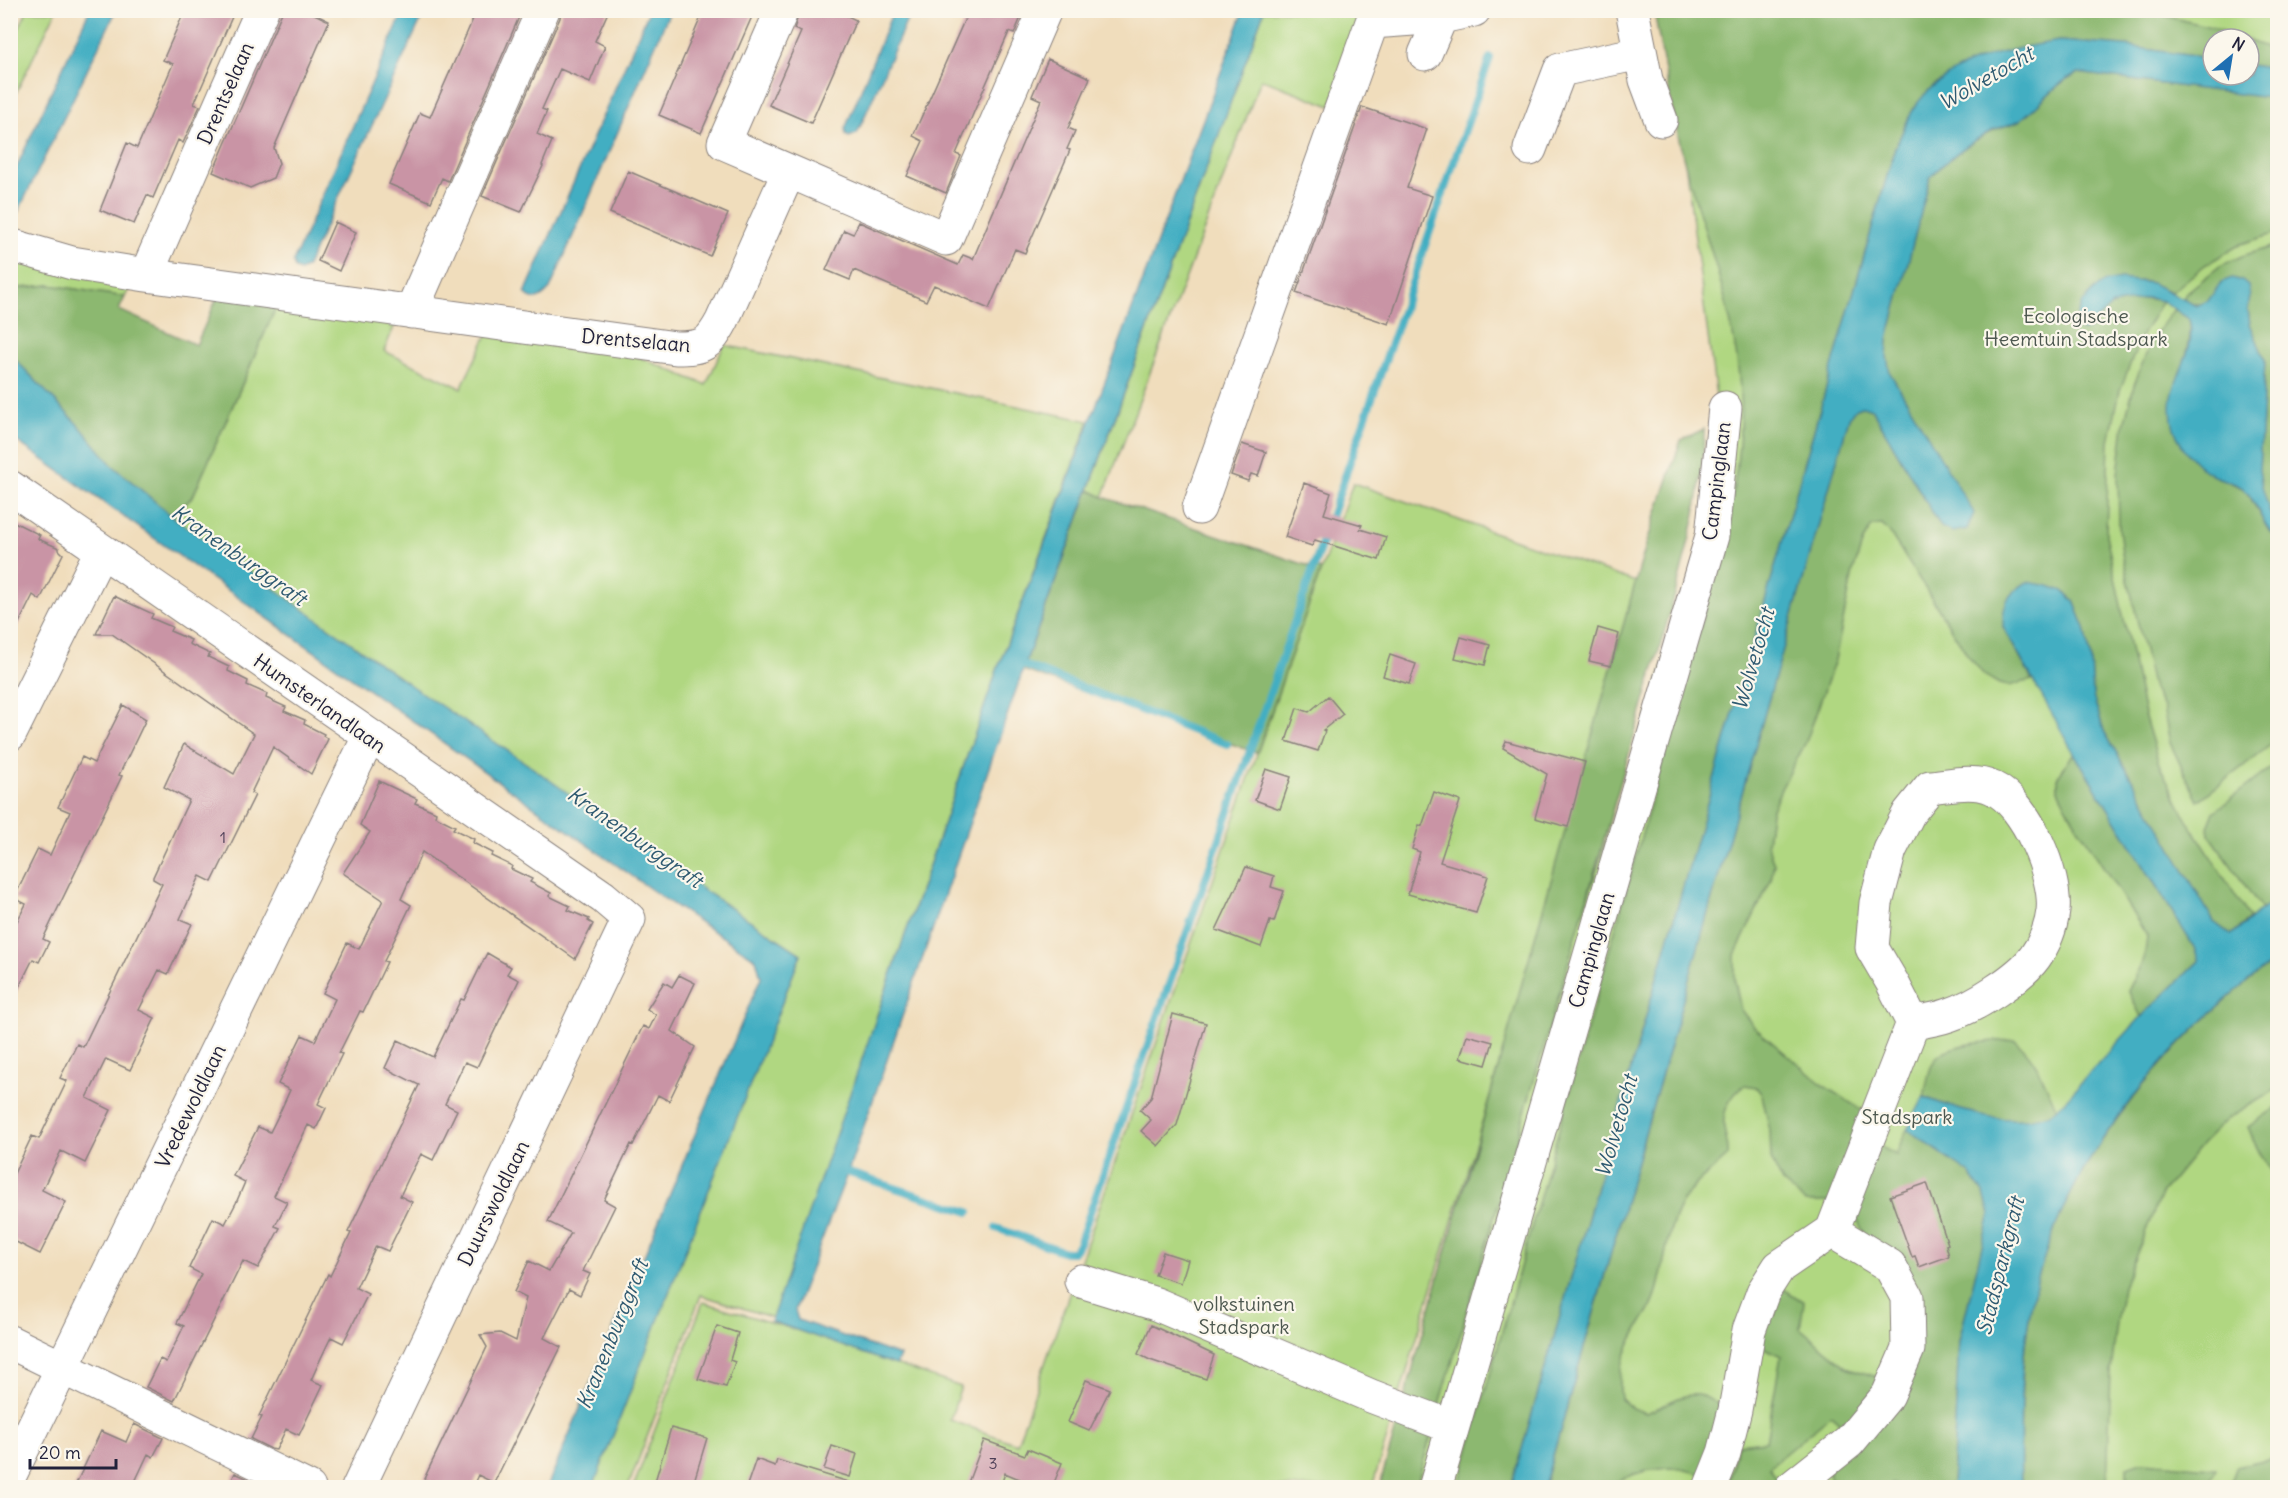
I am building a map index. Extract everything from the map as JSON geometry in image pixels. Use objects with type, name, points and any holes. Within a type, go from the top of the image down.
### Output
[{"type":"street","name":"Drentselaan","points":[[146,275],[262,10]]},
{"type":"street","points":[[411,312],[543,10]]},
{"type":"street","points":[[782,10],[724,143],[946,239],[1045,10]]},
{"type":"street","points":[[1199,508],[1372,22],[1441,17],[1474,10]]},
{"type":"street","points":[[1632,10],[1646,80],[1661,120]]},
{"type":"street","points":[[1425,54],[1441,17]]},
{"type":"street","points":[[1530,149],[1560,70],[1640,53]]},
{"type":"street","name":"Drentselaan","points":[[10,245],[72,263],[146,275],[676,348],[694,348],[708,343],[722,321],[789,171]]},
{"type":"street","name":"Campinglaan","points":[[1435,1488],[1712,536],[1725,408]]},
{"type":"street","name":"Humsterlandlaan","points":[[10,487],[603,897],[629,919]]},
{"type":"street","points":[[10,734],[101,551]]},
{"type":"street","name":"Vredewoldlaan","points":[[10,1475],[64,1368],[369,736]]},
{"type":"street","points":[[1710,1488],[1725,1453],[1749,1330],[1763,1292],[1779,1267],[1832,1231],[1913,1023],[1872,948],[1876,903],[1890,849],[1909,813],[1930,787],[1964,783],[1992,788],[2008,798],[2025,818],[2041,854],[2052,889],[2053,909],[2048,935],[2035,958],[2018,976],[1948,1016],[1913,1023]]},
{"type":"street","name":"Duurswoldlaan","points":[[358,1488],[629,919]]},
{"type":"street","points":[[1791,1488],[1849,1442],[1888,1395],[1908,1349],[1907,1297],[1890,1266],[1832,1231]]},
{"type":"street","points":[[1081,1281],[1156,1304],[1371,1396],[1452,1427]]},
{"type":"street","points":[[10,1342],[309,1488]]},
{"type":"green space","points":[[2140,10],[2211,27],[2201,27],[2201,57],[2125,46],[2059,41],[1996,54],[1970,64],[1936,83],[1913,110],[1895,148],[1511,1487],[1458,1488],[1709,596],[1729,515],[1738,460],[1740,405],[1736,351],[1725,300],[1683,155],[1654,11]]},
{"type":"green space","points":[[27,11],[56,11],[11,103],[11,45]]},
{"type":"green space","points":[[1264,11],[1366,11],[1331,106],[1261,79],[1103,497],[1089,490]]},
{"type":"green space","name":"Stadspark","points":[[1665,11],[2277,11],[2277,1487],[1396,1488],[1726,472]]},
{"type":"green space","points":[[2261,45],[2277,51],[2277,69],[2261,67]]},
{"type":"green space","name":"Ecologische Heemtuin Stadspark","points":[[2078,73],[2277,99],[2277,233],[2241,244],[2205,265],[2172,292],[2141,280],[2077,328],[2083,331],[2087,329],[2107,309],[2116,304],[2144,299],[2162,301],[2141,337],[2120,390],[2109,442],[2106,535],[2144,714],[2159,764],[2186,818],[2250,918],[2231,935],[2214,922],[2104,731],[2093,696],[2091,661],[2085,628],[2074,601],[2003,627],[2032,680],[2009,686],[1999,684],[1984,675],[1967,654],[1890,533],[1882,525],[1872,526],[1863,541],[1853,572],[1835,660],[1806,742],[1771,812],[1767,844],[1774,864],[1771,880],[1735,955],[1735,982],[1741,1010],[1755,1028],[1824,1086],[1865,1112],[1835,1202],[1805,1202],[1782,1182],[1771,1159],[1770,1131],[1762,1095],[1756,1087],[1745,1085],[1740,1089],[1729,1103],[1725,1115],[1724,1127],[1728,1156],[1692,1188],[1677,1212],[1654,1301],[1627,1350],[1620,1378],[1621,1399],[1632,1408],[1646,1413],[1688,1395],[1702,1396],[1725,1407],[1707,1475],[1666,1468],[1632,1475],[1610,1487],[1544,1488],[1849,418],[1853,411],[1863,406],[1872,409],[1941,527],[1890,373],[1887,357],[1888,339],[1930,178],[1959,151],[1994,130],[2020,120],[2055,88]]},
{"type":"green space","points":[[2277,245],[2277,525],[2267,506],[2259,470],[2265,360],[2250,324],[2248,310],[2250,296],[2221,282],[2207,303],[2191,303],[2183,299],[2186,293],[2220,266]]},
{"type":"green space","points":[[11,256],[131,285],[125,297],[50,285],[11,289]]},
{"type":"green space","points":[[50,285],[125,297],[119,310],[196,345],[218,296],[277,305],[193,496],[173,517],[112,465],[83,430],[11,355],[11,289]]},
{"type":"green space","points":[[277,305],[396,322],[384,351],[461,388],[489,331],[629,353],[706,385],[724,345],[1089,421],[996,673],[876,1018],[885,1026],[777,1319],[701,1295],[628,1487],[593,1487],[801,954],[702,889],[173,517],[193,496]]},
{"type":"green space","points":[[2174,309],[2189,319],[2190,339],[2171,407],[2210,474],[2243,488],[2269,531],[2277,539],[2277,740],[2198,801],[2170,743],[2163,707],[2153,690],[2122,553],[2119,528],[2118,474],[2124,424],[2134,385],[2152,339]]},
{"type":"green space","points":[[1704,429],[1697,504],[1680,578],[1416,1487],[1379,1488],[1646,545],[1681,440]]},
{"type":"green space","name":"volkstuinen Stadspark","points":[[1353,483],[1644,585],[1372,1487],[633,1488],[703,1302],[809,1334],[961,1387],[950,1420],[1017,1444]]},
{"type":"green space","points":[[1089,490],[1103,497],[1321,570],[1257,753],[1023,670]]},
{"type":"green space","points":[[2074,753],[2194,947],[2199,961],[2141,1017],[2128,990],[2141,964],[2147,936],[2073,819],[2058,790],[2058,776]]},
{"type":"green space","points":[[2277,763],[2277,897],[2263,911],[2209,834],[2208,827],[2214,812]]},
{"type":"green space","points":[[2277,958],[2277,1089],[2228,1118],[2202,1144],[2161,1194],[2123,1287],[2111,1371],[2107,1487],[2021,1488],[2022,1385],[2025,1344],[2040,1269],[2060,1217],[2086,1167],[2117,1119],[2153,1074],[2192,1032],[2234,993]]},
{"type":"green space","points":[[2015,1040],[2035,1063],[2057,1110],[2027,1119],[2009,1119],[1972,1113],[1924,1097],[1932,1066],[1943,1052],[1973,1044]]},
{"type":"green space","points":[[2277,1107],[2277,1177],[2253,1141],[2248,1127]]},
{"type":"green space","points":[[1907,1129],[1970,1174],[1984,1194],[1990,1214],[1959,1341],[1952,1487],[1901,1487],[1892,1484],[1889,1487],[1834,1487],[1828,1471],[1916,1338],[1853,1211],[1874,1143],[1896,1155]]},
{"type":"green space","points":[[1779,1286],[1804,1302],[1800,1328],[1846,1367],[1883,1379],[1847,1430],[1831,1415],[1769,1467],[1783,1486],[1727,1488],[1738,1444],[1766,1441],[1781,1356],[1758,1345]]},
{"type":"green space","points":[[2277,1457],[2277,1487],[2229,1487],[2237,1466]]},
{"type":"green space","points":[[2141,1462],[2216,1468],[2208,1487],[2127,1487],[2127,1467]]},
{"type":"water","points":[[404,10],[425,11],[306,268],[300,271],[295,269],[293,262]]},
{"type":"water","points":[[1244,10],[1264,11],[1030,650],[849,1169],[795,1310],[798,1320],[900,1356],[896,1365],[771,1321],[996,673]]},
{"type":"water","points":[[89,11],[116,11],[18,212],[11,208],[11,179]]},
{"type":"water","points":[[649,11],[670,11],[550,289],[541,297],[532,298],[525,293]]},
{"type":"water","points":[[893,11],[911,11],[857,134],[849,137],[845,129]]},
{"type":"water","name":"Wolvetocht","points":[[2059,41],[2125,46],[2201,57],[2201,87],[2261,87],[2261,67],[2277,69],[2277,99],[2078,73],[2055,88],[2020,120],[1993,130],[1959,151],[1930,178],[1888,339],[1887,357],[1890,373],[1974,513],[1967,529],[1952,532],[1941,527],[1872,409],[1863,406],[1853,411],[1849,418],[1544,1487],[1511,1487],[1895,148],[1913,110],[1925,94],[1941,80],[1977,60],[2018,48]]},
{"type":"water","points":[[2232,278],[2248,286],[2250,324],[2265,360],[2259,470],[2276,527],[2277,539],[2267,528],[2245,490],[2203,469],[2188,455],[2174,428],[2172,397],[2190,342],[2189,319],[2162,301],[2149,298],[2112,305],[2090,329],[2083,331],[2077,328],[2077,316],[2082,304],[2105,282],[2121,279],[2152,283],[2196,306],[2208,301],[2221,282]]},
{"type":"water","name":"Kranenburggraft","points":[[11,355],[83,430],[112,465],[173,517],[702,889],[801,954],[593,1487],[547,1487],[761,977],[756,959],[666,900],[11,437]]},
{"type":"water","name":"Stadsparkgraft","points":[[2027,582],[2063,591],[2074,601],[2085,628],[2091,661],[2093,696],[2104,731],[2214,922],[2231,935],[2277,897],[2277,958],[2234,993],[2153,1073],[2117,1118],[2086,1166],[2060,1216],[2041,1269],[2025,1344],[2021,1405],[2021,1487],[1952,1487],[1959,1341],[1990,1214],[1984,1194],[1970,1174],[1907,1129],[1924,1097],[1972,1113],[2009,1119],[2043,1116],[2057,1109],[2141,1017],[2199,961],[2194,947],[2074,753],[2003,627],[2007,600],[2014,591]]},
{"type":"building","points":[[185,10],[235,10],[194,104],[200,106],[183,143],[178,140],[153,198],[147,195],[134,224],[100,210],[127,143],[137,148],[173,64],[163,60]]},
{"type":"building","points":[[283,10],[306,10],[329,21],[274,148],[279,163],[273,178],[250,188],[213,172]]},
{"type":"building","points":[[477,10],[522,10],[448,181],[442,178],[431,202],[389,184],[420,113],[430,117]]},
{"type":"building","points":[[561,10],[609,10],[595,41],[605,46],[590,82],[560,69],[542,109],[547,111],[537,134],[552,141],[521,212],[482,196],[560,18]]},
{"type":"building","points":[[704,10],[761,10],[760,14],[754,12],[701,133],[659,115]]},
{"type":"building","points":[[800,10],[835,10],[856,20],[811,123],[769,105],[801,32],[794,29]]},
{"type":"building","points":[[959,10],[1024,10],[1014,34],[1009,32],[956,154],[961,156],[946,193],[907,176],[923,141],[913,136],[967,14]]},
{"type":"building","points":[[1048,59],[1090,78],[1068,128],[1075,131],[1067,149],[1070,150],[1025,253],[1015,249],[989,309],[934,285],[926,301],[854,270],[850,280],[826,270],[844,230],[853,234],[859,222],[958,265],[963,255],[973,259],[1041,100],[1032,96]]},
{"type":"building","points":[[1362,107],[1427,129],[1407,188],[1432,196],[1389,324],[1296,293]]},
{"type":"building","points":[[628,171],[728,214],[710,256],[610,213]]},
{"type":"building","points":[[335,222],[356,232],[339,271],[318,261]]},
{"type":"building","points":[[1242,444],[1266,452],[1258,476],[1251,474],[1248,481],[1231,475]]},
{"type":"building","points":[[1304,483],[1331,493],[1324,514],[1362,525],[1360,529],[1386,537],[1379,560],[1315,540],[1312,546],[1285,537]]},
{"type":"building","points":[[10,520],[40,535],[38,539],[59,548],[63,554],[40,600],[33,595],[10,641]]},
{"type":"building","points":[[114,596],[153,614],[151,618],[172,627],[170,631],[191,640],[189,644],[210,654],[208,657],[229,667],[228,671],[248,681],[247,685],[267,694],[266,698],[286,707],[284,711],[305,720],[304,724],[324,734],[323,736],[328,739],[311,774],[273,747],[251,793],[255,795],[212,882],[200,876],[180,919],[192,924],[168,974],[159,970],[139,1010],[155,1018],[130,1070],[106,1059],[87,1098],[111,1110],[85,1163],[61,1151],[42,1190],[66,1202],[40,1254],[10,1239],[10,1182],[32,1136],[39,1139],[67,1081],[60,1078],[77,1044],[83,1047],[162,884],[153,877],[189,800],[164,787],[184,744],[234,774],[254,734],[112,634],[96,634]]},
{"type":"building","points":[[1598,628],[1619,634],[1611,666],[1589,661]]},
{"type":"building","points":[[1461,637],[1490,645],[1485,665],[1455,658]]},
{"type":"building","points":[[1390,655],[1416,664],[1409,684],[1383,676]]},
{"type":"building","points":[[1328,696],[1343,714],[1323,730],[1325,731],[1318,751],[1286,741],[1297,708],[1309,712]]},
{"type":"building","points":[[123,705],[146,719],[119,775],[122,776],[43,939],[49,942],[39,962],[33,959],[10,1005],[10,935],[26,904],[14,898],[38,849],[50,855],[70,812],[58,807],[82,757],[94,763]]},
{"type":"building","points":[[1506,741],[1585,762],[1568,827],[1535,818],[1547,774],[1503,748]]},
{"type":"building","points":[[1266,769],[1291,777],[1280,809],[1255,800]]},
{"type":"building","points":[[379,781],[417,799],[415,803],[436,812],[435,816],[455,826],[453,829],[474,839],[473,843],[493,853],[491,856],[532,879],[530,882],[551,893],[549,896],[570,906],[568,910],[589,919],[588,921],[593,924],[575,959],[422,852],[401,899],[411,905],[363,1012],[360,1011],[339,1053],[342,1054],[318,1104],[326,1108],[316,1129],[308,1125],[274,1196],[287,1202],[275,1226],[280,1228],[258,1268],[243,1261],[174,1401],[146,1387],[160,1359],[166,1362],[184,1326],[177,1323],[201,1274],[189,1268],[213,1218],[225,1224],[236,1203],[245,1182],[233,1176],[258,1127],[270,1132],[280,1112],[290,1090],[278,1084],[302,1035],[315,1041],[335,999],[323,993],[347,943],[359,949],[383,900],[343,873],[370,832],[360,825]]},
{"type":"building","points":[[1434,792],[1460,801],[1440,862],[1488,876],[1476,913],[1408,894],[1420,852],[1412,849],[1419,825],[1422,826]]},
{"type":"building","points":[[1246,867],[1274,876],[1271,887],[1284,891],[1274,922],[1270,921],[1261,947],[1216,930]]},
{"type":"building","points":[[487,953],[511,967],[507,974],[519,980],[477,1067],[465,1062],[445,1104],[457,1110],[433,1160],[421,1154],[410,1175],[400,1196],[412,1202],[388,1251],[376,1246],[356,1288],[368,1294],[343,1343],[331,1337],[311,1380],[323,1385],[299,1435],[286,1429],[276,1450],[271,1449],[251,1439],[262,1417],[259,1416],[328,1274],[330,1276],[351,1233],[348,1232],[419,1085],[385,1068],[398,1040],[433,1057],[461,999],[464,1000]]},
{"type":"building","points":[[679,975],[695,983],[672,1031],[695,1047],[669,1101],[658,1095],[604,1200],[615,1206],[583,1271],[590,1274],[580,1295],[569,1289],[544,1338],[561,1347],[494,1483],[478,1475],[472,1488],[443,1488],[424,1479],[487,1347],[480,1335],[500,1333],[516,1341],[526,1298],[514,1292],[529,1261],[549,1271],[571,1233],[548,1222],[643,1026],[649,1029],[656,1015],[647,1009],[664,982],[672,987]]},
{"type":"building","points":[[1173,1014],[1206,1023],[1177,1125],[1158,1146],[1141,1131],[1151,1120],[1140,1110],[1151,1098]]},
{"type":"building","points":[[1467,1035],[1493,1042],[1486,1065],[1460,1058]]},
{"type":"building","points":[[1927,1183],[1948,1244],[1946,1245],[1949,1256],[1919,1267],[1915,1256],[1912,1257],[1890,1196]]},
{"type":"building","points":[[1163,1252],[1188,1260],[1181,1283],[1155,1275]]},
{"type":"building","points":[[1151,1325],[1214,1355],[1206,1379],[1138,1354]]},
{"type":"building","points":[[717,1326],[738,1333],[730,1360],[735,1362],[726,1387],[698,1379]]},
{"type":"building","points":[[1086,1380],[1110,1389],[1089,1431],[1068,1422]]},
{"type":"building","points":[[134,1424],[163,1438],[153,1457],[148,1454],[132,1488],[74,1488],[101,1431],[126,1442]]},
{"type":"building","points":[[671,1428],[707,1438],[692,1488],[653,1488]]},
{"type":"building","points":[[984,1440],[1025,1455],[1028,1449],[1062,1463],[1052,1488],[1041,1488],[1005,1473],[1000,1488],[966,1488]]},
{"type":"building","points":[[832,1446],[857,1454],[850,1477],[824,1469]]},
{"type":"building","points":[[756,1459],[775,1466],[777,1460],[849,1482],[848,1488],[746,1488]]},
{"type":"building","points":[[235,1473],[255,1482],[252,1488],[228,1488]]},
{"type":"waterway","points":[[996,1228],[1065,1252],[1073,1252],[1079,1244],[1490,58]]},
{"type":"waterway","points":[[1014,661],[1227,744]]},
{"type":"waterway","points":[[840,1170],[969,1212]]}]
